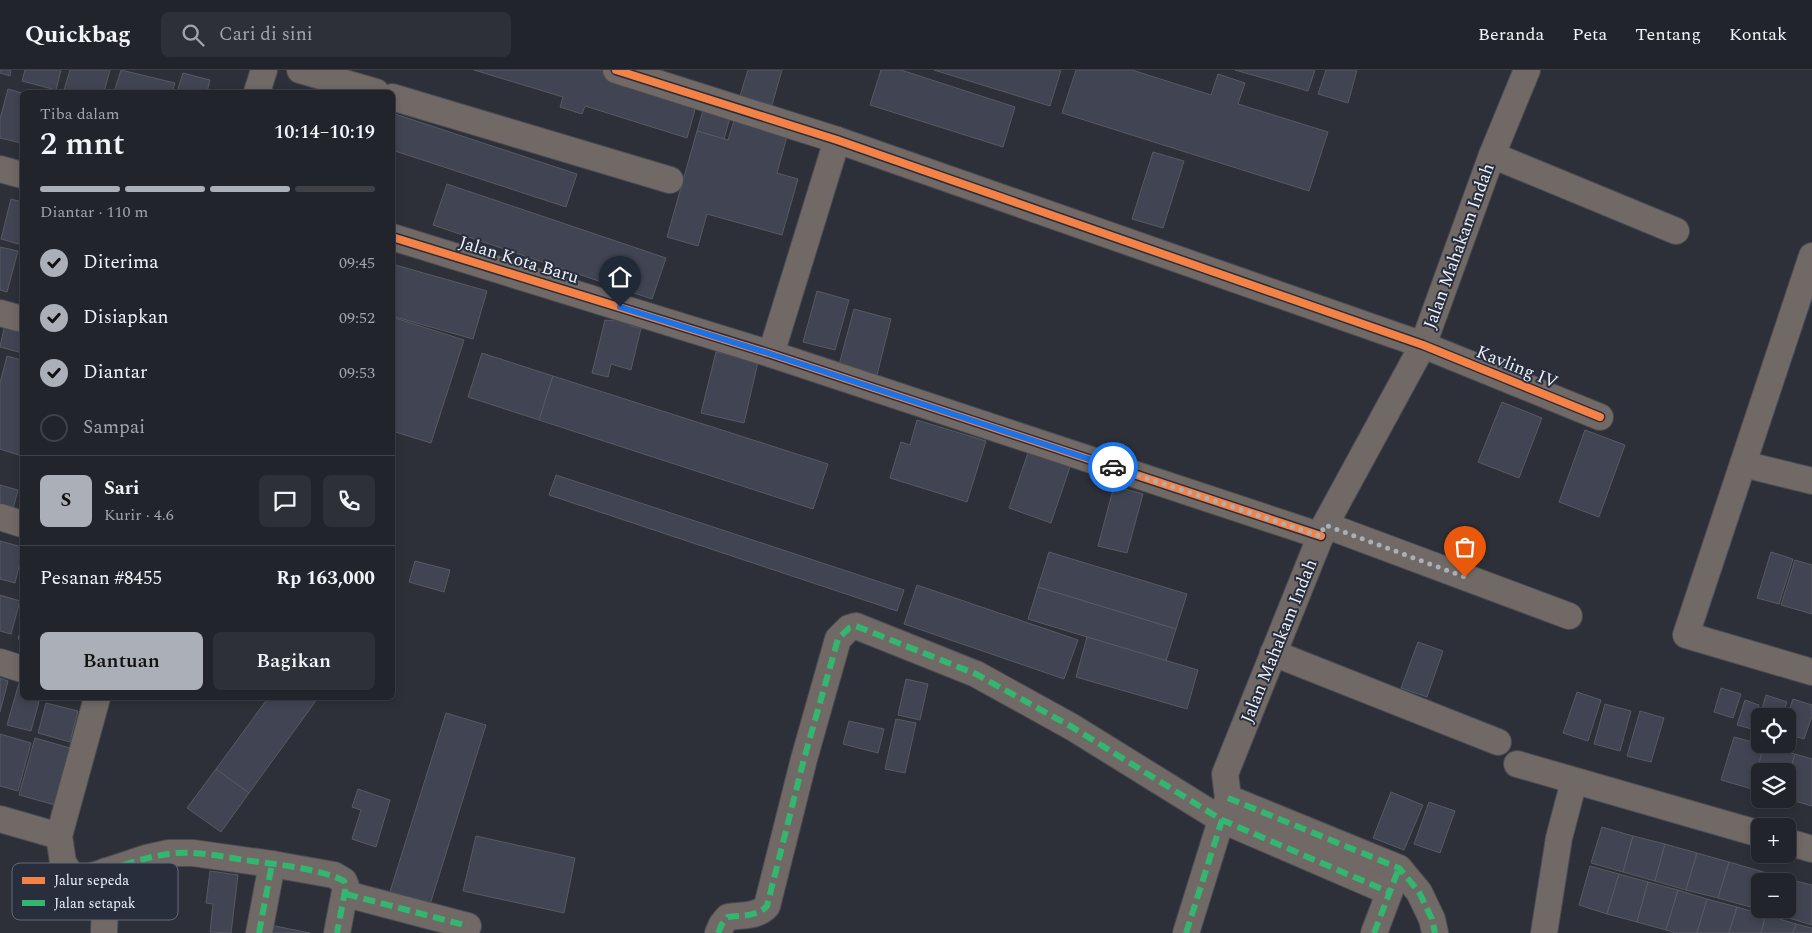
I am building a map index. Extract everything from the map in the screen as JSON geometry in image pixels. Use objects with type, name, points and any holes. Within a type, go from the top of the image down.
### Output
[{"type":"street","points":[[258,90],[264,70]]},
{"type":"street","points":[[300,70],[369,90]]},
{"type":"street","name":"Kavling IV","points":[[616,70],[837,140],[1423,345],[1600,417]]},
{"type":"street","name":"Jalan Mahakam Indah","points":[[1186,933],[1273,653],[1323,531],[1423,345],[1492,155],[1527,70]]},
{"type":"street","points":[[395,99],[670,180]]},
{"type":"street","points":[[771,354],[837,140]]},
{"type":"street","points":[[1492,155],[1676,231]]},
{"type":"street","points":[[0,169],[20,174]]},
{"type":"street","name":"Jalan Kota Baru","points":[[395,238],[771,354],[1323,531],[1570,616]]},
{"type":"street","points":[[1812,256],[1808,284],[1743,464],[1686,635],[1812,672]]},
{"type":"street","points":[[0,314],[20,319]]},
{"type":"street","points":[[1743,464],[1812,481]]},
{"type":"street","points":[[0,517],[20,523]]},
{"type":"street","points":[[718,933],[728,917],[762,912],[767,906],[804,758],[838,639],[849,628],[856,626],[976,674],[1072,727],[1225,803],[1419,892],[1432,919],[1435,933]]},
{"type":"street","points":[[1273,653],[1498,742]]},
{"type":"street","points":[[0,662],[20,668]]},
{"type":"street","points":[[64,863],[59,836],[96,700]]},
{"type":"street","points":[[1517,764],[1751,831]]},
{"type":"street","points":[[1544,933],[1560,838],[1574,781]]},
{"type":"street","points":[[0,819],[59,836]]},
{"type":"street","points":[[1796,844],[1812,849]]},
{"type":"street","points":[[131,863],[170,853],[193,853],[334,875],[344,881],[346,886],[346,894],[337,933]]},
{"type":"street","points":[[259,933],[272,864]]},
{"type":"street","points":[[1374,933],[1394,880]]},
{"type":"street","points":[[346,894],[468,926]]},
{"type":"street","points":[[104,920],[104,933]]},
{"type":"building","points":[[0,70],[11,70],[10,76],[0,73]]},
{"type":"building","points":[[25,70],[61,70],[56,90],[22,81]]},
{"type":"building","points":[[70,70],[110,70],[105,90],[64,90]]},
{"type":"building","points":[[121,70],[175,83],[173,90],[115,90]]},
{"type":"building","points":[[474,70],[603,70],[698,99],[687,138],[585,106],[582,114],[560,107],[563,97]]},
{"type":"building","points":[[748,70],[782,70],[772,105],[740,96]]},
{"type":"building","points":[[881,70],[901,70],[1015,107],[1003,147],[870,105]]},
{"type":"building","points":[[934,70],[1061,70],[1050,106]]},
{"type":"building","points":[[1076,70],[1132,70],[1211,95],[1218,74],[1245,83],[1238,104],[1328,132],[1309,191],[1062,113]]},
{"type":"building","points":[[1235,70],[1315,70],[1308,91]]},
{"type":"building","points":[[1326,70],[1357,70],[1348,103],[1318,94]]},
{"type":"building","points":[[183,73],[210,80],[208,90],[178,90]]},
{"type":"building","points":[[8,89],[20,92],[20,143],[0,138],[0,119]]},
{"type":"building","points":[[704,107],[731,114],[724,139],[697,131]]},
{"type":"building","points":[[395,114],[577,174],[566,207],[395,151]]},
{"type":"building","points":[[736,114],[789,129],[777,173],[798,179],[782,235],[707,214],[698,246],[667,237],[697,131],[728,140]]},
{"type":"building","points":[[1153,152],[1184,161],[1163,228],[1132,219]]},
{"type":"building","points":[[447,184],[666,258],[652,299],[433,225]]},
{"type":"building","points":[[11,199],[20,201],[20,244],[1,239]]},
{"type":"building","points":[[0,247],[18,251],[7,292],[0,290]]},
{"type":"building","points":[[395,265],[487,291],[473,339],[395,317]]},
{"type":"building","points":[[817,291],[849,300],[835,350],[803,342]]},
{"type":"building","points":[[854,309],[891,319],[877,375],[839,365]]},
{"type":"building","points":[[614,316],[631,320],[630,326],[641,328],[631,370],[611,364],[608,377],[592,373],[605,320],[613,321]]},
{"type":"building","points":[[395,318],[464,340],[431,443],[395,432]]},
{"type":"building","points":[[5,324],[20,328],[20,352],[0,347]]},
{"type":"building","points":[[716,352],[758,362],[744,423],[701,413]]},
{"type":"building","points":[[482,353],[553,376],[539,420],[468,397]]},
{"type":"building","points":[[7,356],[20,359],[20,455],[0,449],[0,383]]},
{"type":"building","points":[[553,376],[828,464],[813,509],[539,420]]},
{"type":"building","points":[[1502,402],[1542,418],[1519,478],[1478,462]]},
{"type":"building","points":[[917,420],[986,441],[967,502],[890,478],[901,442],[910,445]]},
{"type":"building","points":[[1585,430],[1625,445],[1599,517],[1559,502]]},
{"type":"building","points":[[1029,450],[1071,464],[1051,523],[1009,508]]},
{"type":"building","points":[[556,475],[904,590],[897,611],[549,495]]},
{"type":"building","points":[[0,485],[18,490],[13,509],[0,506]]},
{"type":"building","points":[[1114,486],[1143,494],[1127,553],[1098,546]]},
{"type":"building","points":[[0,541],[20,546],[20,562],[15,583],[0,579]]},
{"type":"building","points":[[1049,552],[1187,594],[1176,629],[1038,587]]},
{"type":"building","points":[[1771,552],[1793,559],[1779,604],[1757,598]]},
{"type":"building","points":[[1795,560],[1812,565],[1812,614],[1781,605]]},
{"type":"building","points":[[415,561],[450,570],[444,592],[409,582]]},
{"type":"building","points":[[917,585],[1078,640],[1064,679],[904,624]]},
{"type":"building","points":[[1038,587],[1176,629],[1166,661],[1028,619]]},
{"type":"building","points":[[0,595],[20,601],[11,634],[0,631]]},
{"type":"building","points":[[1087,637],[1198,670],[1187,709],[1076,677]]},
{"type":"building","points":[[1418,642],[1443,651],[1427,697],[1401,688]]},
{"type":"building","points":[[0,678],[8,681],[0,712]]},
{"type":"building","points":[[906,679],[928,684],[920,720],[898,715]]},
{"type":"building","points":[[19,683],[20,700],[39,700],[31,731],[7,725]]},
{"type":"building","points":[[1721,688],[1741,694],[1733,718],[1714,712]]},
{"type":"building","points":[[1577,692],[1601,700],[1588,741],[1563,733]]},
{"type":"building","points":[[1766,695],[1787,702],[1785,708],[1762,708]]},
{"type":"building","points":[[1793,699],[1812,705],[1812,716],[1804,739],[1796,736],[1796,708],[1790,708]]},
{"type":"building","points":[[267,700],[317,700],[249,793],[216,769]]},
{"type":"building","points":[[1745,700],[1759,705],[1758,708],[1751,708],[1751,729],[1737,725]]},
{"type":"building","points":[[46,703],[78,711],[70,742],[38,733]]},
{"type":"building","points":[[1605,704],[1631,711],[1620,751],[1594,744]]},
{"type":"building","points":[[1640,711],[1664,718],[1651,762],[1627,756]]},
{"type":"building","points":[[446,713],[486,725],[428,911],[388,898]]},
{"type":"building","points":[[896,719],[916,723],[905,773],[885,769]]},
{"type":"building","points":[[849,721],[884,729],[878,753],[843,744]]},
{"type":"building","points":[[0,734],[31,743],[18,791],[0,786]]},
{"type":"building","points":[[1734,737],[1751,742],[1751,753],[1762,753],[1759,763],[1751,763],[1751,789],[1721,780]]},
{"type":"building","points":[[35,738],[70,748],[55,805],[19,795]]},
{"type":"building","points":[[1762,753],[1795,754],[1792,763],[1759,763]]},
{"type":"building","points":[[1795,754],[1812,759],[1812,806],[1796,802],[1796,763],[1792,763]]},
{"type":"building","points":[[216,769],[249,793],[221,832],[187,808]]},
{"type":"building","points":[[358,789],[390,800],[376,847],[352,839],[361,810],[352,807]]},
{"type":"building","points":[[1391,792],[1423,805],[1404,850],[1373,838]]},
{"type":"building","points":[[1429,802],[1455,811],[1440,853],[1414,844]]},
{"type":"building","points":[[1602,827],[1633,836],[1623,872],[1591,863]]},
{"type":"building","points":[[476,836],[575,858],[564,913],[463,891]]},
{"type":"building","points":[[1633,836],[1665,844],[1655,881],[1623,872]]},
{"type":"building","points":[[1665,844],[1697,853],[1686,890],[1655,881]]},
{"type":"building","points":[[1697,853],[1729,862],[1718,898],[1686,890]]},
{"type":"building","points":[[1729,862],[1760,871],[1759,873],[1751,873],[1750,907],[1718,898]]},
{"type":"building","points":[[1590,866],[1619,874],[1607,914],[1579,905]]},
{"type":"building","points":[[210,871],[238,875],[231,933],[210,932],[213,904],[206,903]]},
{"type":"building","points":[[1619,874],[1648,882],[1637,922],[1607,914]]},
{"type":"building","points":[[1796,881],[1812,885],[1812,925],[1789,918],[1796,918]]},
{"type":"building","points":[[1648,882],[1678,890],[1666,930],[1637,922]]},
{"type":"building","points":[[1678,890],[1707,899],[1697,933],[1675,933],[1666,930]]},
{"type":"building","points":[[1707,899],[1737,907],[1729,933],[1697,933]]},
{"type":"building","points":[[1737,907],[1751,911],[1751,918],[1765,918],[1761,933],[1729,933]]},
{"type":"building","points":[[1765,918],[1776,918],[1796,924],[1793,933],[1761,933]]},
{"type":"building","points":[[265,924],[310,933],[263,933]]},
{"type":"building","points":[[1796,924],[1812,928],[1812,933],[1793,933]]},
{"type":"marked path","points":[[718,933],[728,917],[754,914],[767,906],[804,759],[838,639],[849,628],[856,626],[976,674],[1072,727],[1222,820],[1389,892]]},
{"type":"marked path","points":[[1228,798],[1399,868],[1419,892],[1432,919],[1435,933]]},
{"type":"marked path","points":[[1186,933],[1222,820]]},
{"type":"marked path","points":[[129,863],[168,854],[206,854],[309,870],[334,877],[344,881],[346,886],[337,933]]},
{"type":"marked path","points":[[259,933],[272,864]]},
{"type":"marked path","points":[[1374,933],[1399,868]]},
{"type":"marked path","points":[[346,894],[468,926]]},
{"type":"cycle path","points":[[616,70],[837,140],[1423,345],[1600,417]]},
{"type":"cycle path","points":[[395,238],[771,354],[1321,536]]},
{"type":"way so far","points":[[1113,467],[1320,536],[1325,525],[1465,577]]},
{"type":"route","points":[[620,307],[771,354],[1113,467]]}]
